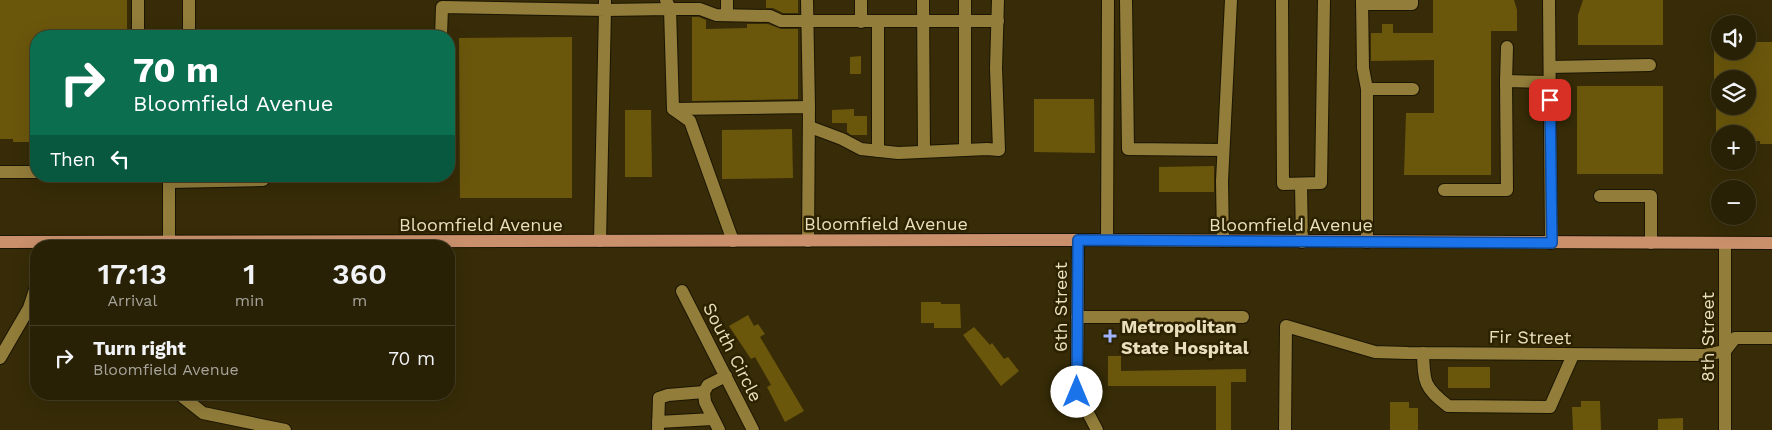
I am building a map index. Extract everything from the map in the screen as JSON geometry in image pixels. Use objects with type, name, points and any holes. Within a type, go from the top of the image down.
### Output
[{"type":"main road","name":"Bloomfield Avenue","points":[[455,241],[1107,240],[1772,244]]},
{"type":"main road","name":"Bloomfield Avenue","points":[[0,242],[30,243]]},
{"type":"street","points":[[138,0],[138,30]]},
{"type":"street","points":[[189,0],[190,30]]},
{"type":"street","points":[[727,0],[727,15]]},
{"type":"street","points":[[807,0],[810,127],[808,241]]},
{"type":"street","points":[[861,0],[861,22]]},
{"type":"street","points":[[923,0],[924,151]]},
{"type":"street","points":[[965,0],[966,150]]},
{"type":"street","points":[[810,127],[842,139],[860,149],[898,153],[999,150],[996,68],[998,0]]},
{"type":"street","points":[[1107,240],[1108,0]]},
{"type":"street","points":[[1126,0],[1128,149],[1223,150]]},
{"type":"street","points":[[1223,241],[1223,150],[1231,0]]},
{"type":"street","points":[[1282,0],[1283,184],[1321,183],[1324,0]]},
{"type":"street","points":[[1367,242],[1367,89],[1363,68],[1362,2],[1412,4],[1412,0]]},
{"type":"street","points":[[1549,0],[1552,243]]},
{"type":"street","points":[[441,30],[442,3],[668,5],[700,9],[710,14],[770,16],[781,21],[807,22],[998,21]]},
{"type":"street","points":[[600,241],[605,5]]},
{"type":"street","points":[[668,5],[673,110]]},
{"type":"street","points":[[878,22],[878,151]]},
{"type":"street","points":[[1444,190],[1507,190],[1507,47]]},
{"type":"street","points":[[1550,67],[1650,65]]},
{"type":"street","points":[[1506,81],[1550,82]]},
{"type":"street","points":[[1367,89],[1413,89]]},
{"type":"street","points":[[673,110],[809,107]]},
{"type":"street","points":[[673,110],[690,121],[733,241]]},
{"type":"street","points":[[0,172],[30,172]]},
{"type":"street","points":[[169,182],[169,240]]},
{"type":"street","points":[[1301,184],[1302,242]]},
{"type":"street","points":[[1600,196],[1651,196],[1651,243]]},
{"type":"street","name":"6th Street","points":[[1078,240],[1077,392],[1097,430]]},
{"type":"street","name":"8th Street","points":[[1724,244],[1725,430]]},
{"type":"street","name":"South Circle","points":[[682,291],[754,430]]},
{"type":"street","points":[[0,358],[30,313]]},
{"type":"street","points":[[1077,317],[1243,317]]},
{"type":"street","name":"Fir Street","points":[[1286,430],[1286,326],[1375,352],[1706,355],[1725,350],[1735,338],[1772,338]]},
{"type":"street","points":[[1423,353],[1424,376],[1428,388],[1448,406],[1550,407],[1573,355]]},
{"type":"street","points":[[704,392],[668,395],[659,398],[658,426],[716,424],[705,402],[704,392],[708,385],[726,376]]},
{"type":"street","points":[[187,400],[203,413],[285,430]]},
{"type":"building","points":[[0,0],[127,0],[127,30],[30,30],[30,142],[13,142],[13,139],[0,139]]},
{"type":"building","points":[[766,0],[798,0],[798,13],[783,13],[773,8],[766,8]]},
{"type":"building","points":[[1433,0],[1514,0],[1517,10],[1517,31],[1491,31],[1491,175],[1404,175],[1406,113],[1434,113],[1434,60],[1371,61],[1371,33],[1382,33],[1382,24],[1393,24],[1393,33],[1433,33]]},
{"type":"building","points":[[1583,0],[1663,0],[1663,45],[1578,45],[1578,15]]},
{"type":"building","points":[[692,17],[706,20],[706,29],[747,28],[747,24],[768,24],[781,29],[798,29],[798,99],[692,101]]},
{"type":"building","points":[[572,37],[572,198],[460,198],[459,38]]},
{"type":"building","points":[[1756,42],[1772,42],[1772,144],[1760,144],[1760,141],[1756,141],[1756,125],[1716,125],[1716,115],[1756,115],[1756,70],[1714,70],[1714,60],[1756,60]]},
{"type":"building","points":[[861,56],[861,74],[850,74],[850,57]]},
{"type":"building","points":[[1577,86],[1663,86],[1663,174],[1577,174]]},
{"type":"building","points":[[1034,99],[1094,99],[1095,153],[1034,152]]},
{"type":"building","points":[[854,109],[854,116],[867,116],[867,135],[851,135],[847,132],[847,123],[832,123],[832,110]]},
{"type":"building","points":[[625,110],[651,110],[652,177],[625,177]]},
{"type":"building","points":[[792,129],[793,178],[722,179],[722,130]]},
{"type":"building","points":[[1214,166],[1214,192],[1159,192],[1159,167]]},
{"type":"building","points":[[921,302],[960,304],[961,328],[934,328],[934,323],[921,323]]},
{"type":"building","points":[[748,315],[754,326],[758,324],[765,334],[760,337],[804,411],[785,422],[767,387],[771,385],[755,357],[751,359],[729,326]]},
{"type":"building","points":[[974,327],[990,345],[992,343],[1004,359],[1008,357],[1019,371],[1001,386],[963,335]]},
{"type":"building","points":[[1108,356],[1121,356],[1121,371],[1246,369],[1246,382],[1231,382],[1231,430],[1216,430],[1216,386],[1108,386]]},
{"type":"building","points":[[1448,367],[1490,367],[1490,388],[1448,388]]},
{"type":"building","points":[[1581,401],[1600,401],[1601,430],[1573,430],[1572,407],[1581,407]]},
{"type":"building","points":[[1390,402],[1409,402],[1409,408],[1418,408],[1418,430],[1390,430]]},
{"type":"building","points":[[1683,418],[1683,430],[1658,430],[1658,419]]},
{"type":"place","name":"Metropolitan State Hospital","points":[[1110,336]]},
{"type":"route","points":[[1077,392],[1078,240],[1552,243],[1550,100]]}]
